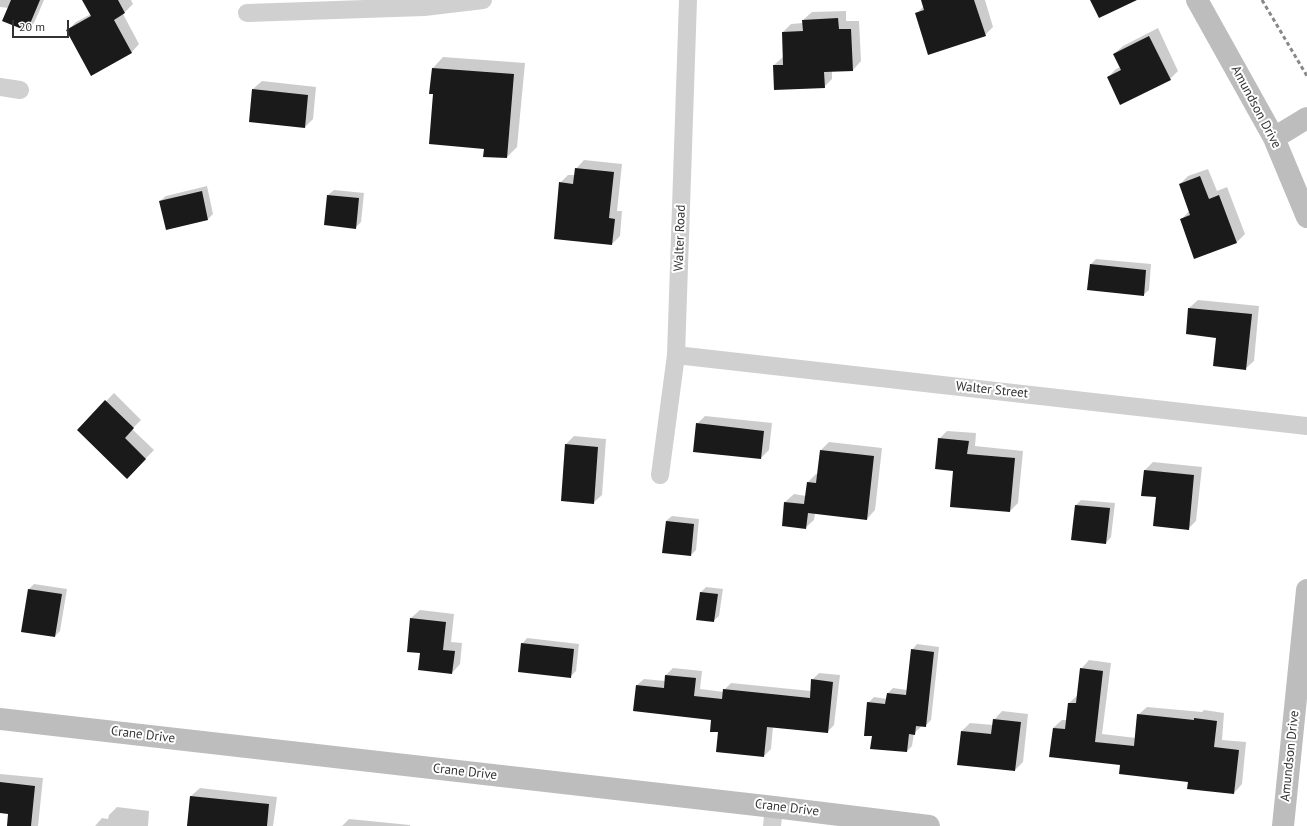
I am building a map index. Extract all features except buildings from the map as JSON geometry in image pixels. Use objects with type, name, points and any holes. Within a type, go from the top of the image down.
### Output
[{"type":"street","points":[[247,13],[424,7],[483,0]]},
{"type":"street","name":"Walter Road","points":[[660,475],[676,355],[688,0]]},
{"type":"street","name":"Amundson Drive","points":[[1197,0],[1274,138],[1307,217]]},
{"type":"street","points":[[0,87],[20,90]]},
{"type":"street","points":[[1274,138],[1307,118]]},
{"type":"street","name":"Walter Street","points":[[676,355],[1307,426]]},
{"type":"street","name":"Amundson Drive","points":[[1284,826],[1306,602]]},
{"type":"street","name":"Crane Drive","points":[[0,719],[773,816],[929,826]]},
{"type":"railway","points":[[1262,0],[1307,76]]}]
